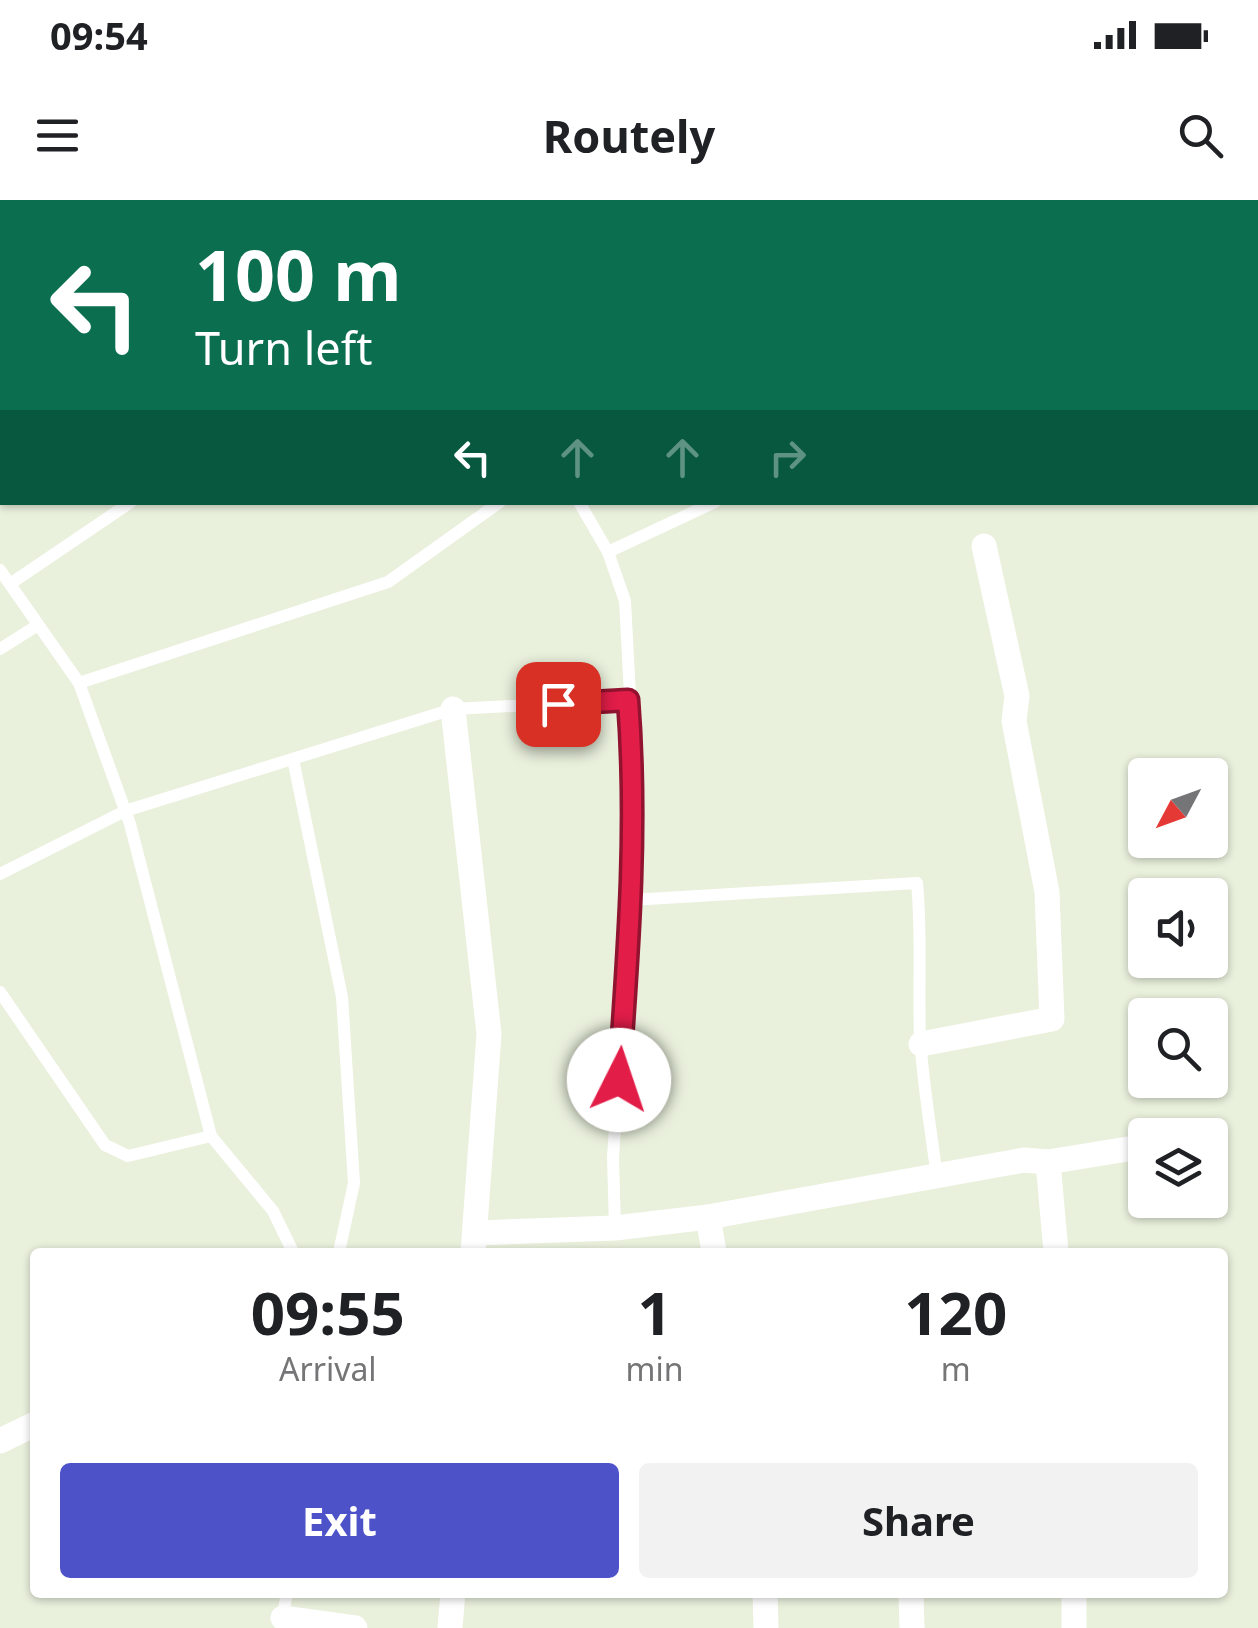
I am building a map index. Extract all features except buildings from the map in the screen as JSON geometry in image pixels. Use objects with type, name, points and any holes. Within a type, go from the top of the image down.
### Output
[{"type":"street","points":[[920,1044],[1052,1019],[1047,892],[1014,720],[1017,696],[984,546]]},
{"type":"street","points":[[453,709],[489,1034],[474,1243],[708,1217],[1024,1160],[1048,1162],[1128,1149]]},
{"type":"street","points":[[1048,1162],[1056,1248]]},
{"type":"street","points":[[708,1217],[713,1248]]},
{"type":"street","points":[[0,1441],[30,1426]]},
{"type":"street","points":[[450,1628],[452,1598]]},
{"type":"street","points":[[765,1598],[766,1628]]},
{"type":"street","points":[[911,1598],[912,1628]]},
{"type":"street","points":[[1074,1598],[1074,1628]]},
{"type":"street","points":[[283,1613],[355,1628]]},
{"type":"lane","points":[[10,584],[127,505]]},
{"type":"lane","points":[[78,683],[388,582],[496,505]]},
{"type":"lane","points":[[581,505],[608,552],[626,601],[635,788],[613,1158],[615,1228]]},
{"type":"lane","points":[[608,552],[709,505]]},
{"type":"lane","points":[[0,570],[78,683],[125,811],[211,1136],[273,1211],[291,1248]]},
{"type":"lane","points":[[0,649],[38,625]]},
{"type":"lane","points":[[0,874],[125,811],[453,709],[628,700]]},
{"type":"lane","points":[[293,759],[342,997],[354,1183],[340,1248]]},
{"type":"lane","points":[[631,900],[917,883],[921,926],[917,947],[920,1044],[937,1177]]},
{"type":"lane","points":[[0,992],[105,1145],[128,1156],[211,1136]]},
{"type":"route","points":[[558,704],[628,700],[635,788],[619,1080]]}]
